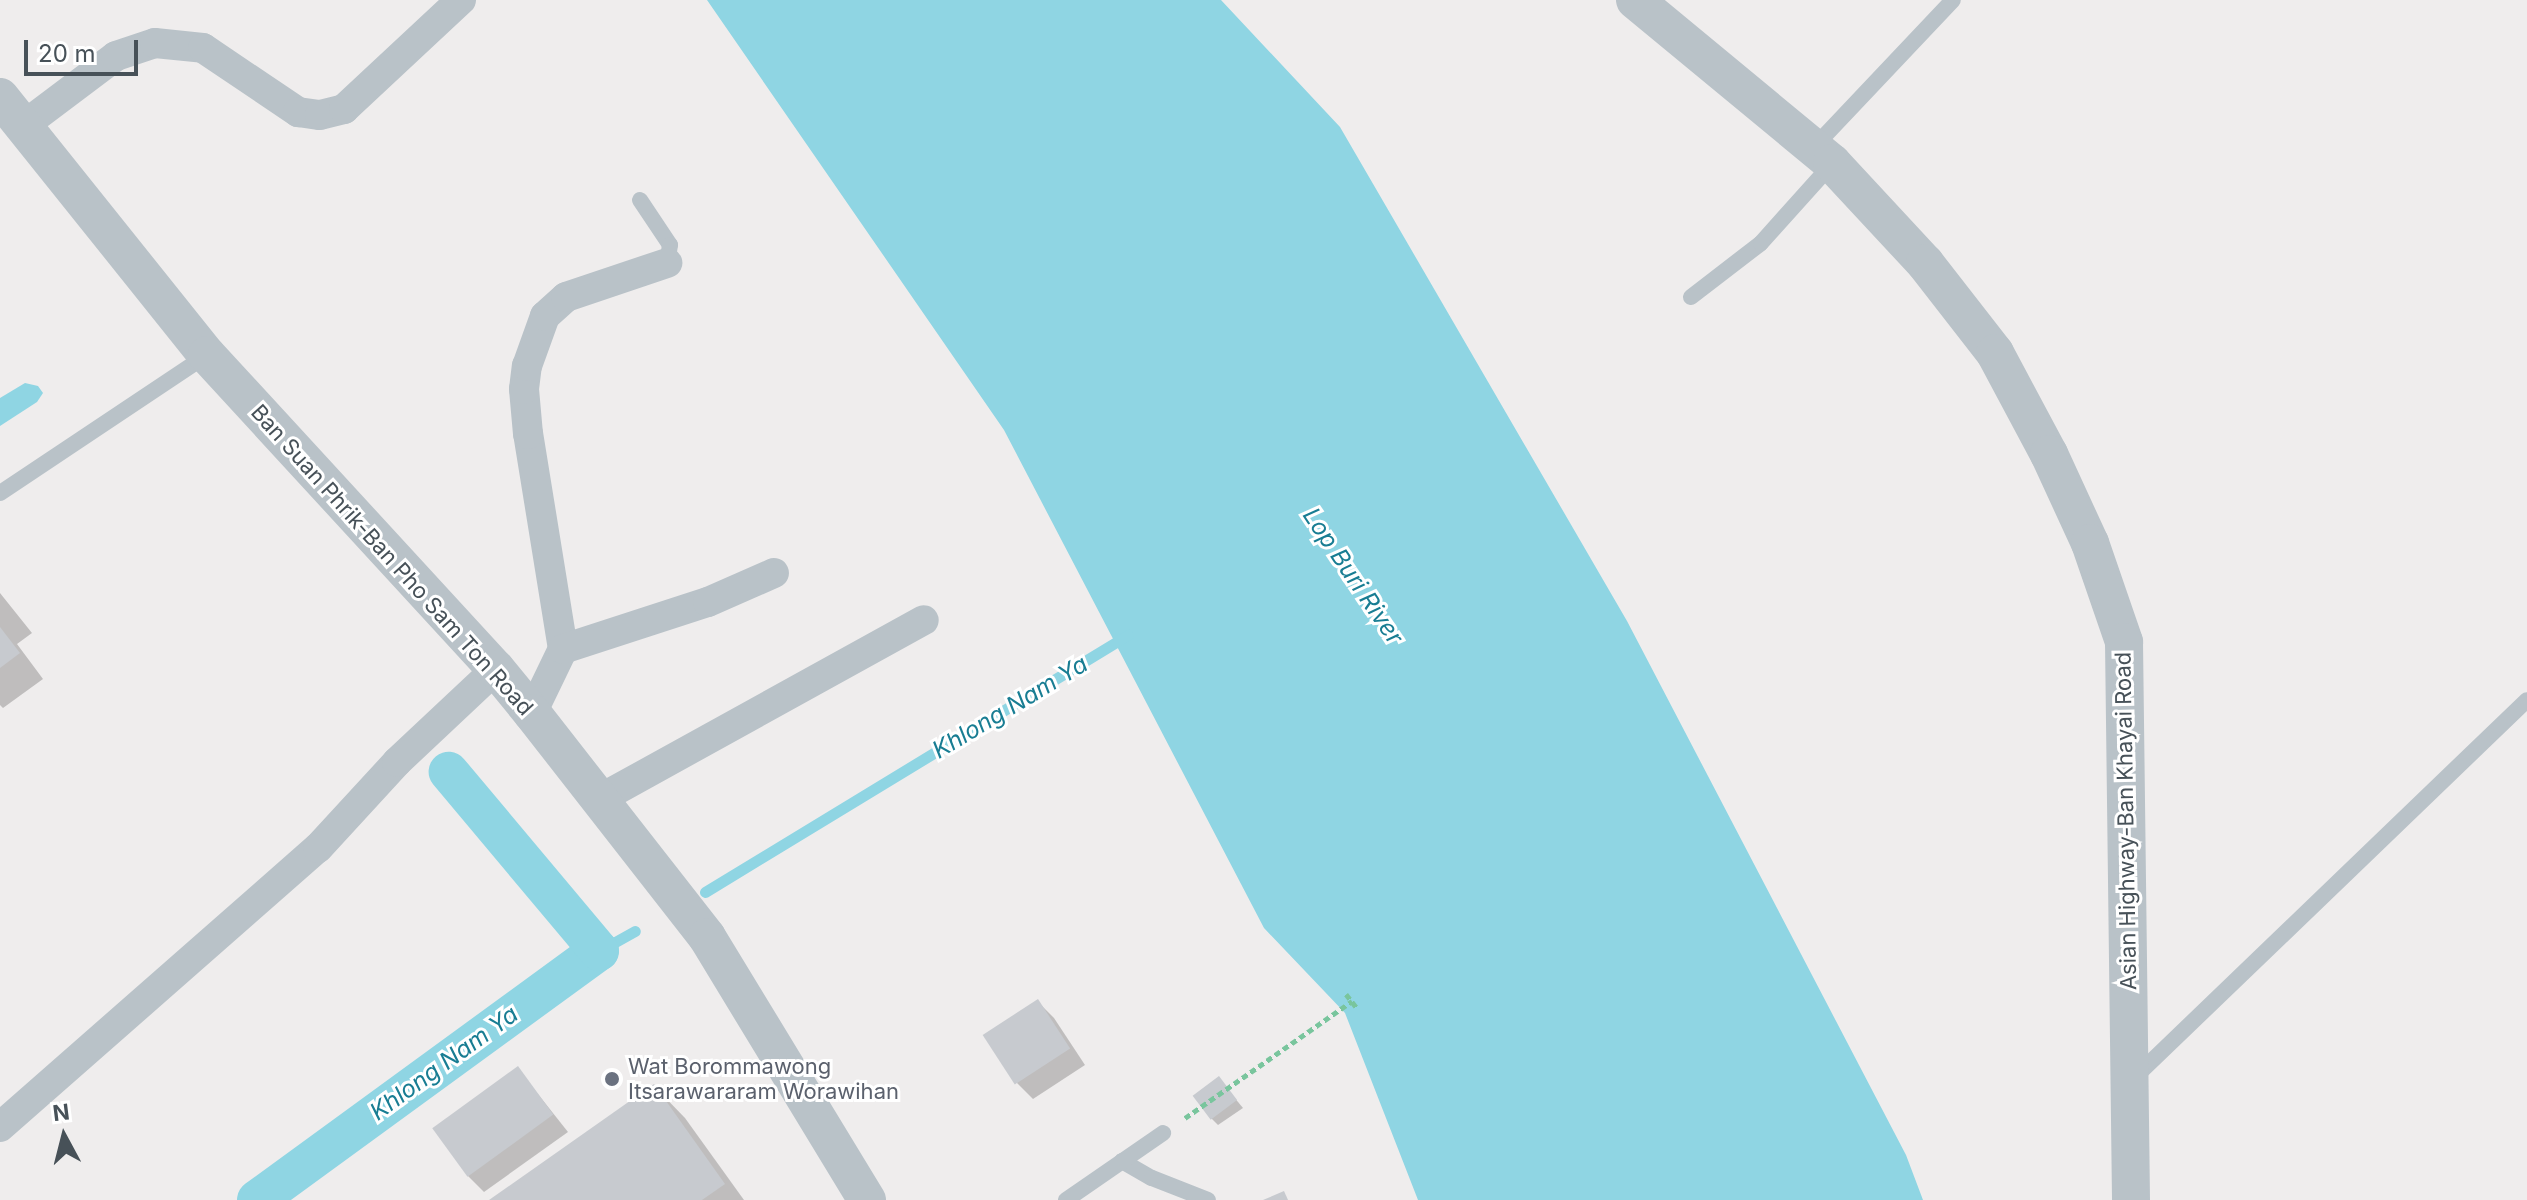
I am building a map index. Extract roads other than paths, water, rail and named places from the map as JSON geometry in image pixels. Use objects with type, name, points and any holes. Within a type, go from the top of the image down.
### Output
[{"type":"street","points":[[23,126],[116,56],[155,43],[203,48],[298,112],[320,115],[344,109],[461,0]]},
{"type":"street","name":"Asian Highway-Ban Khayai Road","points":[[1635,0],[1823,155],[1925,263],[1995,353],[2049,454],[2090,543],[2124,642],[2131,1200]]},
{"type":"street","name":"Ban Suan Phrik-Ban Pho Sam Ton Road","points":[[0,97],[207,355],[496,669],[532,713],[707,937],[867,1200]]},
{"type":"street","points":[[532,713],[563,649],[528,434],[524,389],[527,366],[545,316],[566,297],[667,263]]},
{"type":"street","points":[[563,649],[708,602],[774,573]]},
{"type":"street","points":[[598,800],[924,620]]},
{"type":"street","points":[[0,1127],[318,848],[397,762],[496,669]]},
{"type":"lane","points":[[1691,297],[1761,243],[1823,155],[1953,0]]},
{"type":"lane","points":[[640,200],[670,245],[667,263]]},
{"type":"lane","points":[[0,493],[207,355]]},
{"type":"lane","points":[[2130,1081],[2527,700]]},
{"type":"lane","points":[[1066,1200],[1163,1133]]},
{"type":"lane","points":[[1122,1161],[1152,1178],[1208,1200]]},
{"type":"water","name":"Lop Buri River","points":[[707,0],[1221,0],[1340,127],[1627,621],[1906,1155],[1923,1200],[1418,1200],[1345,1013],[1264,928],[1004,430]]},
{"type":"water","points":[[25,383],[38,386],[43,393],[37,402],[0,426],[0,398]]},
{"type":"waterway","name":"Khlong Nam Ya","points":[[705,892],[1128,635]]},
{"type":"waterway","name":"Khlong Nam Ya","points":[[257,1200],[599,951],[449,772]]},
{"type":"waterway","name":"Khlong Nam Ya","points":[[599,951],[635,931]]},
{"type":"place","name":"Wat Borommawong Itsarawararam Worawihan","points":[[612,1079]]}]
